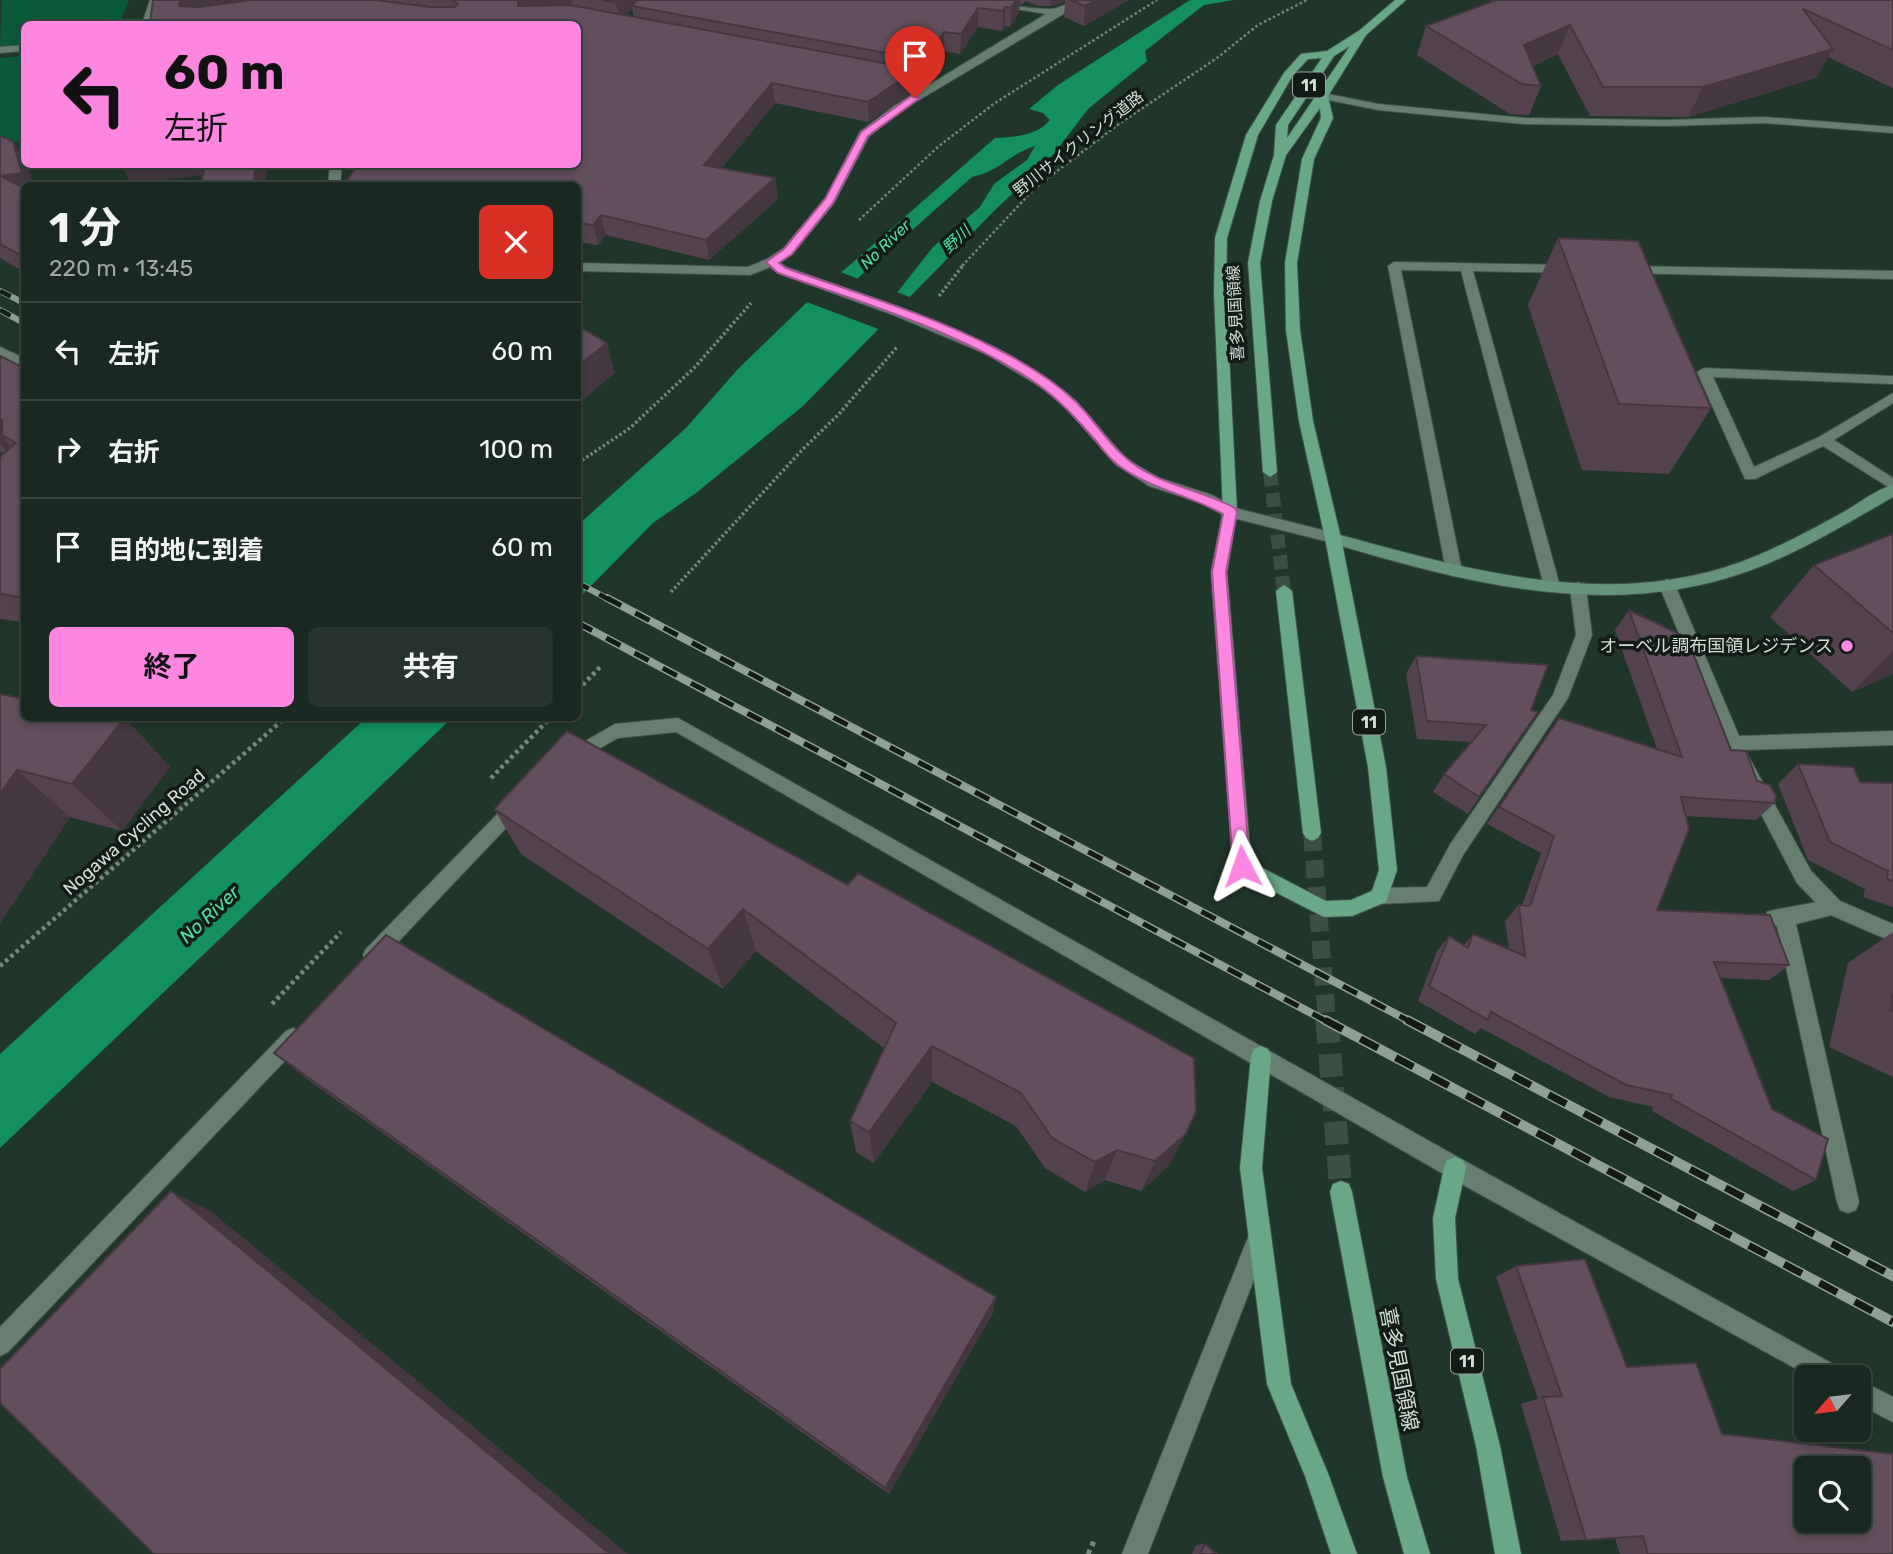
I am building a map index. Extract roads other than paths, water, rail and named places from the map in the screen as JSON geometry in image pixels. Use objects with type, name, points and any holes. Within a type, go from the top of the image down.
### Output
[{"type":"main road","name":"喜多見国領線","points":[[1270,472],[1254,262],[1266,201],[1280,155],[1282,125],[1330,54],[1364,32],[1401,0]]},
{"type":"main road","name":"喜多見国領線","points":[[1280,155],[1323,96],[1364,32]]},
{"type":"main road","name":"11","points":[[1230,512],[1220,294],[1222,238],[1252,135],[1289,73],[1305,56],[1330,54]]},
{"type":"main road","name":"11","points":[[1323,96],[1326,118],[1308,159],[1291,263],[1293,330],[1306,421],[1333,538],[1377,766],[1388,870],[1379,896]]},
{"type":"main road","points":[[1230,512],[1219,572],[1242,866],[1324,909],[1352,908],[1379,896]]},
{"type":"main road","points":[[1284,591],[1312,833]]},
{"type":"main road","points":[[1261,1056],[1251,1168],[1279,1384],[1317,1476],[1344,1554]]},
{"type":"main road","name":"11","points":[[1455,1168],[1444,1218],[1447,1279],[1488,1446],[1508,1554]]},
{"type":"main road","name":"喜多見国領線","points":[[1341,1192],[1395,1477],[1417,1554]]},
{"type":"street","points":[[148,21],[155,0]]},
{"type":"street","points":[[967,0],[1058,13]]},
{"type":"street","points":[[777,267],[830,200],[864,134],[932,87],[1077,0]]},
{"type":"street","points":[[0,50],[21,48]]},
{"type":"street","points":[[919,85],[932,87]]},
{"type":"street","points":[[1323,96],[1378,107],[1524,121],[1666,123],[1764,120],[1893,130]]},
{"type":"street","points":[[1454,571],[1394,266],[1576,269]]},
{"type":"street","points":[[581,267],[750,271],[777,267],[901,313],[991,351],[1044,383],[1071,404],[1120,461],[1154,482],[1207,499],[1230,512],[1503,582],[1578,588],[1667,584],[1720,575],[1763,559],[1807,539],[1893,488],[1824,440]]},
{"type":"street","points":[[1466,267],[1552,586]]},
{"type":"street","points":[[1617,270],[1893,275]]},
{"type":"street","points":[[0,351],[21,362]]},
{"type":"street","points":[[1893,380],[1704,372],[1750,475],[1824,440],[1893,397]]},
{"type":"street","points":[[1667,584],[1733,743],[1804,877],[1833,907],[1893,933]]},
{"type":"street","points":[[1379,896],[1432,895],[1457,849],[1560,698],[1584,635],[1578,588]]},
{"type":"street","points":[[553,768],[615,731],[678,725],[1455,1168],[1811,1365]]},
{"type":"street","points":[[1733,743],[1893,738]]},
{"type":"street","points":[[359,970],[533,788]]},
{"type":"street","points":[[1759,917],[1785,918],[1833,907]]},
{"type":"street","points":[[1785,918],[1848,1202]]},
{"type":"street","points":[[0,1344],[310,1021]]},
{"type":"street","points":[[1135,1554],[1259,1238]]},
{"type":"street","points":[[1871,1398],[1893,1410]]},
{"type":"water","points":[[1190,0],[1234,0],[1204,5],[1145,51],[1147,61],[1088,109],[1053,155],[993,212],[803,406],[696,493],[653,523],[581,596],[581,522],[686,428],[738,369],[804,305],[995,138],[1025,135],[1050,120],[1043,113],[1029,109],[1058,85]],"holes":[[[1035,146],[1027,160],[994,184],[980,207],[933,247],[889,303],[852,298],[848,287],[972,177],[990,171],[1018,153]]]},
{"type":"water","name":"No River","points":[[363,721],[449,721],[0,1148],[0,1054]]},
{"type":"tunnel","points":[[1270,472],[1284,591]]},
{"type":"tunnel","points":[[1312,833],[1327,1022]]},
{"type":"tunnel","points":[[1327,1020],[1341,1192]]},
{"type":"railway","points":[[0,291],[21,302]]},
{"type":"railway","points":[[0,310],[21,321]]},
{"type":"railway","points":[[581,585],[610,600]]},
{"type":"railway","points":[[607,598],[1411,1022]]},
{"type":"railway","points":[[581,625],[1328,1022]]},
{"type":"railway","points":[[1325,1020],[1893,1322]]},
{"type":"railway","points":[[1407,1020],[1893,1276]]},
{"type":"place","name":"オーベル調布国領レジデンス","points":[[1847,646]]},
{"type":"water label","name":"野川","points":[[956,239]]}]
